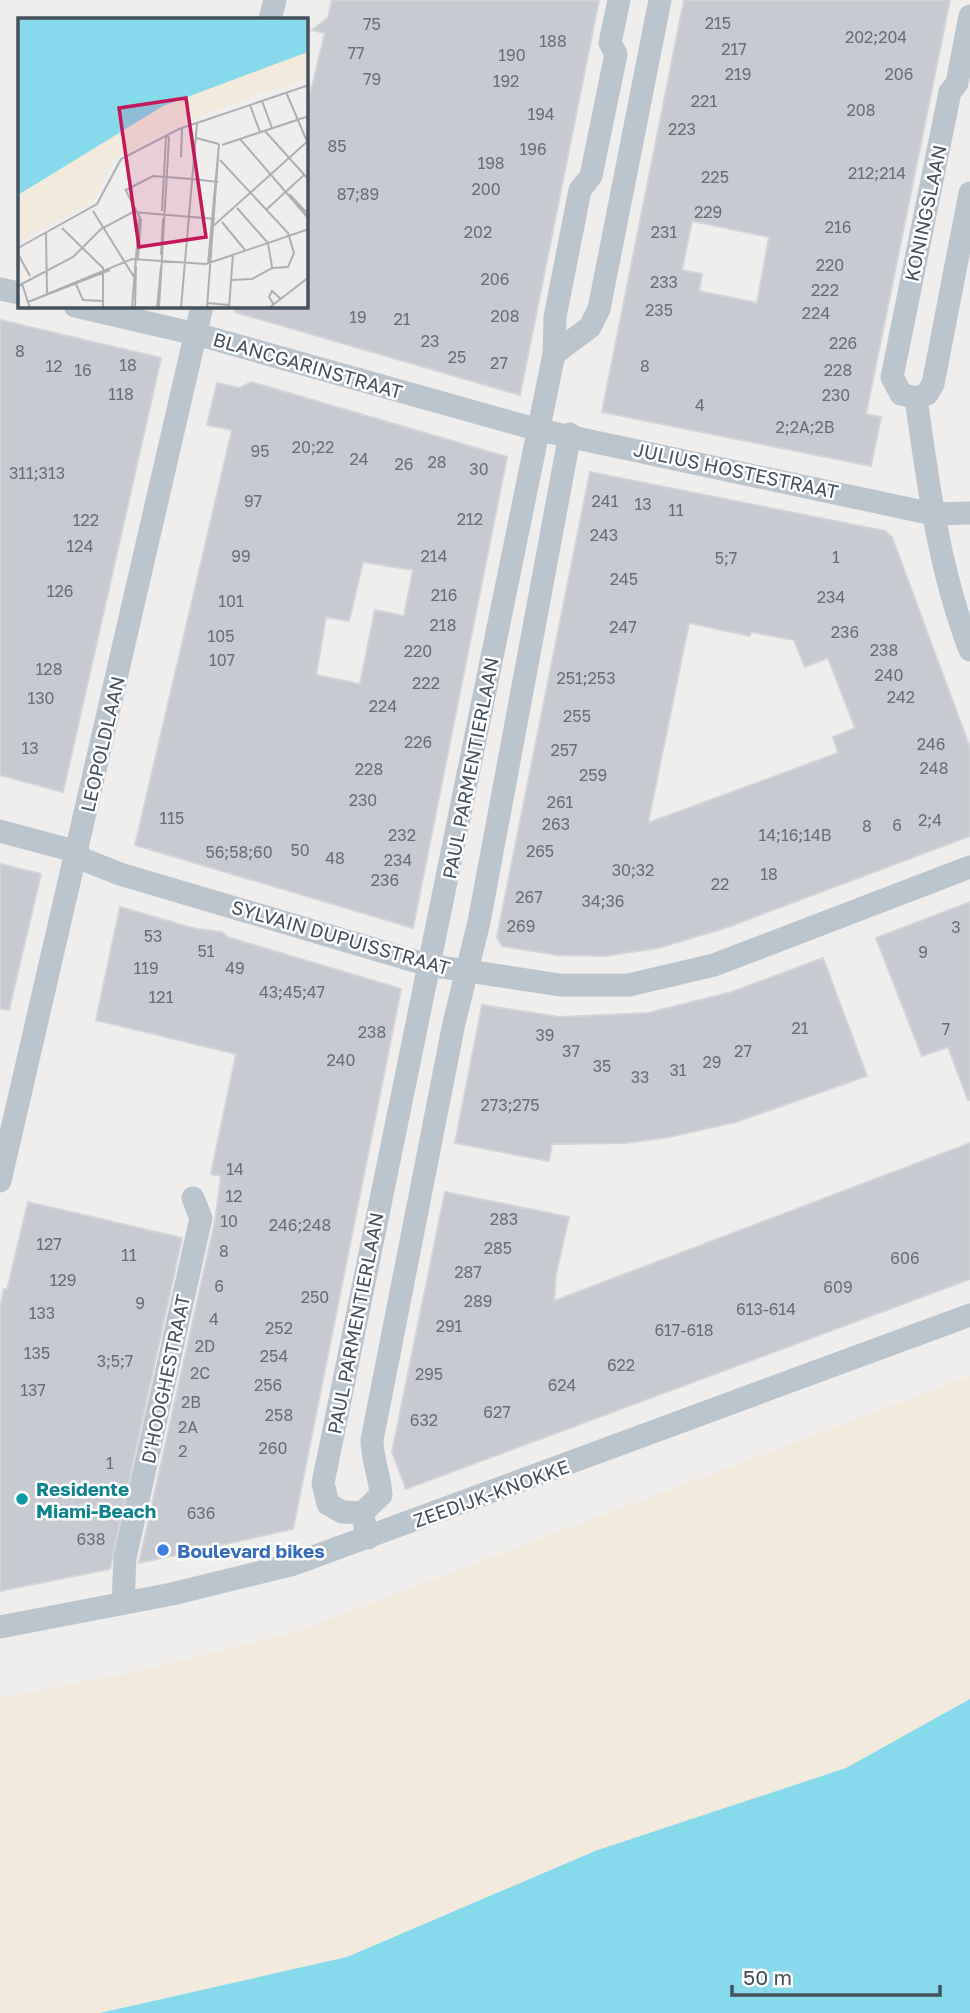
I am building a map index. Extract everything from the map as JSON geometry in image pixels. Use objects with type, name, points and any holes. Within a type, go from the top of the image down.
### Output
[{"type":"street","points":[[270,18],[275,0]]},
{"type":"street","name":"PAUL PARMENTIERLAAN","points":[[570,434],[468,972],[454,1023],[373,1440],[372,1455],[380,1476],[381,1495],[362,1513],[342,1512],[328,1504],[323,1483],[539,430],[554,354],[555,317],[580,190],[592,176],[616,54],[610,43],[619,0]]},
{"type":"street","points":[[554,354],[590,327],[599,309],[660,0]]},
{"type":"street","name":"KONINGSLAAN","points":[[970,16],[957,83],[950,92],[892,377],[901,394],[916,398],[927,394],[933,384],[970,193]]},
{"type":"street","points":[[0,289],[18,293]]},
{"type":"street","name":"BLANCGARINSTRAAT","points":[[84,308],[195,334],[539,430]]},
{"type":"street","name":"LEOPOLDLAAN","points":[[0,1181],[202,308]]},
{"type":"street","points":[[916,398],[933,514],[951,601],[970,650]]},
{"type":"street","name":"JULIUS HOSTESTRAAT","points":[[539,430],[570,434],[933,514],[970,513]]},
{"type":"street","name":"SYLVAIN DUPUISSTRAAT","points":[[0,831],[77,854],[120,874],[428,965],[560,985],[629,985],[714,965],[970,867]]},
{"type":"street","name":"D'HOOGHESTRAAT","points":[[123,1603],[125,1558],[201,1218],[192,1198]]},
{"type":"street","name":"ZEEDIJK-KNOKKE","points":[[0,1627],[123,1603],[294,1564],[970,1315]]},
{"type":"street","points":[[362,1513],[368,1538]]},
{"type":"sand","points":[[970,1376],[970,1699],[846,1768],[595,1851],[347,1957],[100,2013],[0,2013],[0,1698],[129,1673],[295,1632]]},
{"type":"water","points":[[970,1699],[970,2013],[100,2013],[347,1957],[595,1851],[846,1768]]},
{"type":"building","points":[[332,0],[599,0],[520,395],[235,312],[236,308],[308,308],[308,103],[325,33],[312,30],[328,18]]},
{"type":"building","points":[[684,0],[950,0],[866,414],[881,417],[871,466],[602,412]],"holes":[[[692,221],[769,237],[757,303],[699,291],[702,274],[682,270]]]},
{"type":"building","points":[[0,320],[161,358],[63,792],[0,775]]},
{"type":"building","points":[[251,382],[507,457],[413,928],[135,845],[232,430],[207,425],[217,383],[240,388]],"holes":[[[363,562],[413,570],[404,616],[375,610],[360,684],[316,675],[326,617],[349,621]]]},
{"type":"building","points":[[590,472],[885,531],[892,537],[970,748],[970,836],[725,928],[658,948],[604,956],[557,955],[502,946],[497,937]],"holes":[[[689,623],[750,636],[751,632],[794,640],[805,667],[828,658],[855,728],[833,737],[838,753],[648,823]]]},
{"type":"building","points":[[0,864],[41,874],[9,1010],[0,1009]]},
{"type":"building","points":[[970,902],[968,1100],[948,1047],[922,1056],[876,938]]},
{"type":"building","points":[[120,907],[196,929],[222,932],[227,937],[401,989],[293,1529],[139,1563],[215,1221],[221,1176],[211,1174],[236,1054],[96,1020]]},
{"type":"building","points":[[823,958],[867,1076],[736,1122],[669,1137],[626,1143],[552,1144],[549,1161],[455,1143],[482,1005],[559,1017],[648,1013],[732,992]]},
{"type":"building","points":[[970,1143],[970,1279],[406,1489],[392,1452],[445,1192],[569,1217],[556,1274],[554,1301]]},
{"type":"building","points":[[28,1202],[182,1238],[110,1569],[0,1591],[0,1308],[4,1289],[7,1290]]},
{"type":"place","name":"Residente Miami-Beach","points":[[22,1499]]},
{"type":"place","name":"Boulevard bikes","points":[[163,1550]]}]
